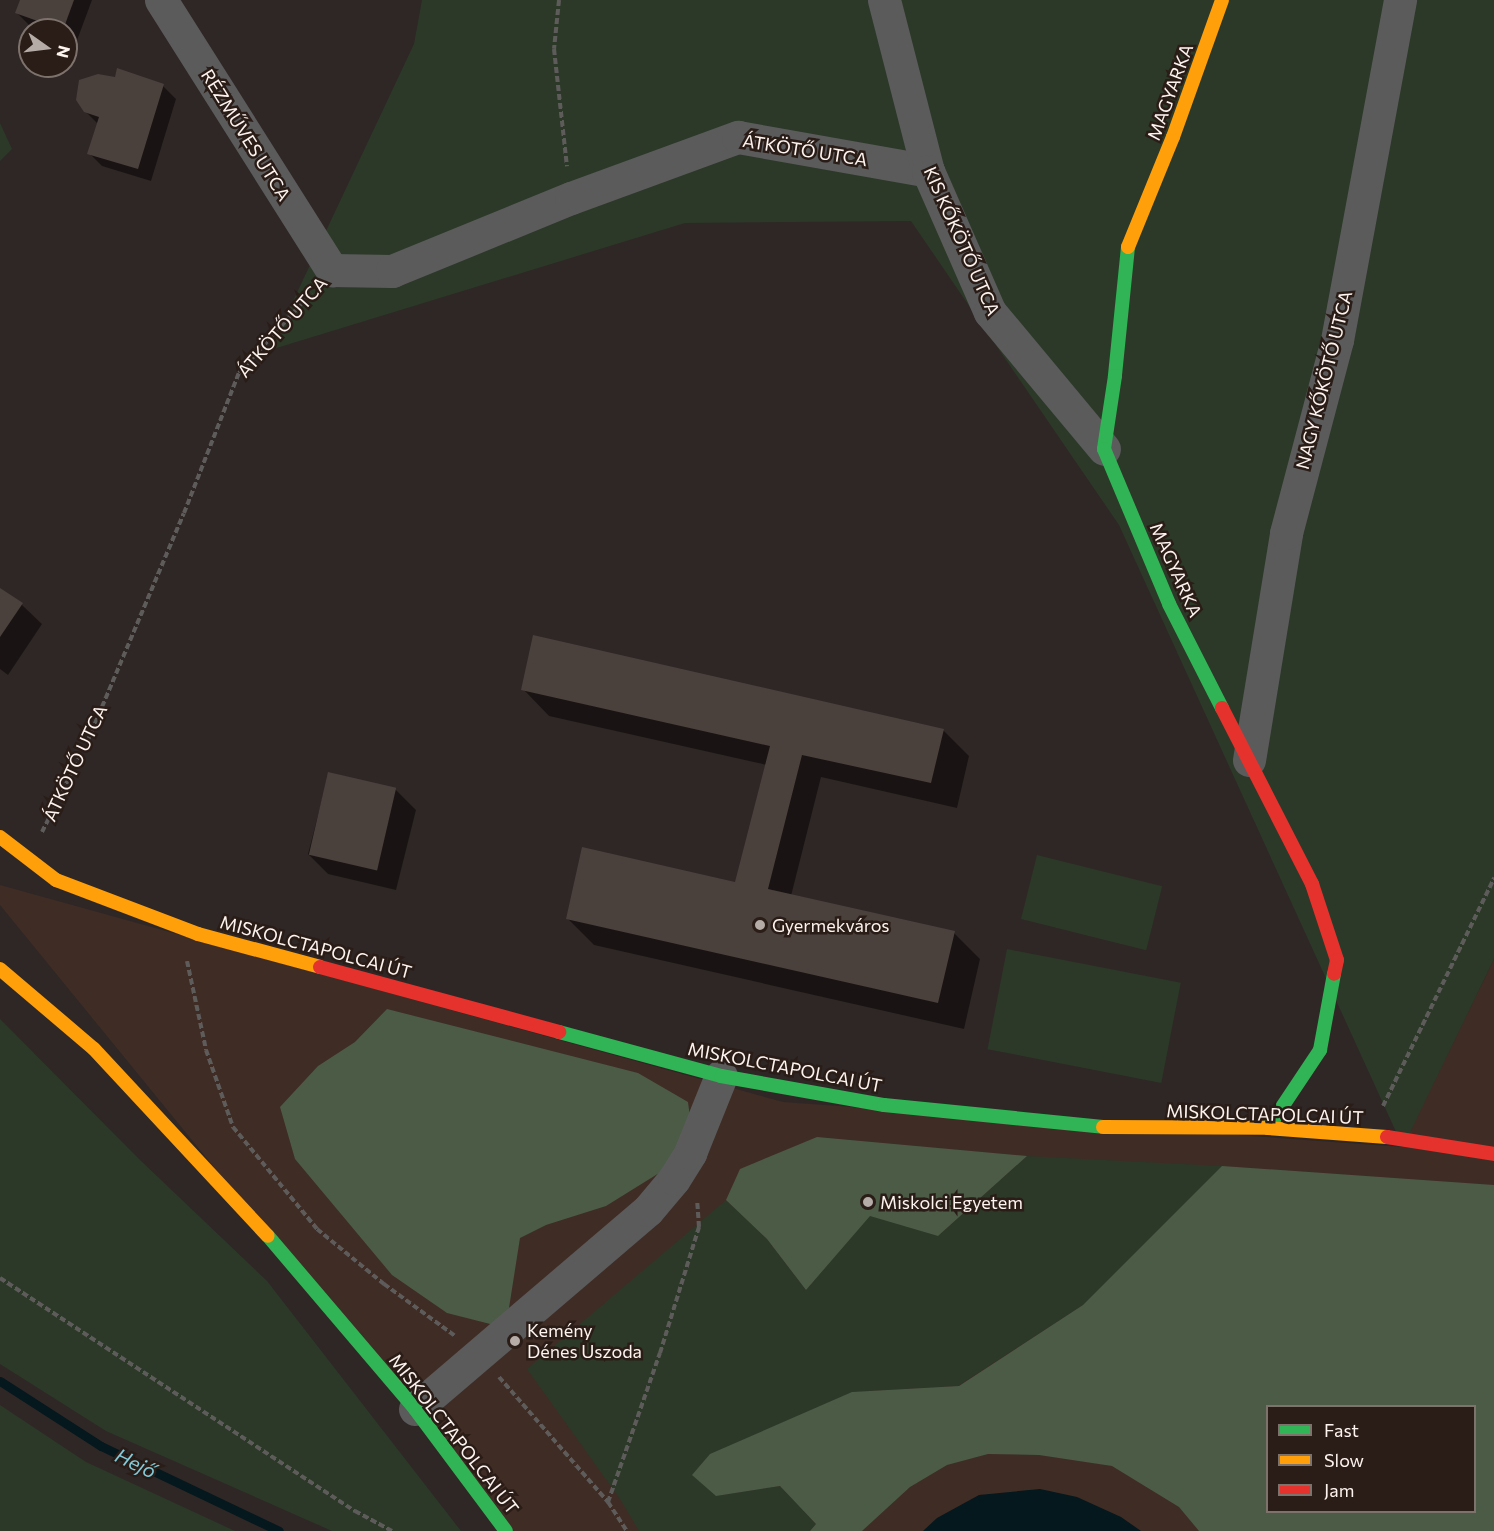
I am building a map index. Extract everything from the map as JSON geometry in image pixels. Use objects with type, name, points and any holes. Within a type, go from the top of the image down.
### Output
[{"type":"street","name":"RÉZMŰVES UTCA","points":[[161,0],[332,270]]},
{"type":"street","name":"KIS KŐKÖTŐ UTCA","points":[[884,0],[928,171],[990,312],[1104,449]]},
{"type":"street","name":"MAGYARKA","points":[[1222,0],[1173,137],[1126,253],[1115,376],[1104,449],[1169,604],[1312,884],[1337,960],[1320,1050],[1268,1128]]},
{"type":"street","name":"NAGY KŐKÖTŐ UTCA","points":[[1249,760],[1286,533],[1337,340],[1400,0]]},
{"type":"street","name":"ÁTKÖTŐ UTCA","points":[[332,270],[392,271],[571,198],[738,138],[928,171]]},
{"type":"street","name":"MISKOLCTAPOLCAI ÚT","points":[[0,837],[56,880],[182,928],[721,1076],[884,1105],[1096,1127],[1268,1128],[1372,1135],[1494,1154]]},
{"type":"street","name":"MISKOLCTAPOLCAI ÚT","points":[[0,969],[94,1049],[287,1256],[415,1409],[506,1531]]},
{"type":"street","points":[[415,1409],[479,1353],[619,1238],[648,1210],[674,1179],[690,1153],[721,1076]]},
{"type":"path","points":[[559,0],[554,49],[571,198]]},
{"type":"path","name":"ÁTKÖTŐ UTCA","points":[[28,860],[88,740],[184,513],[239,373],[332,270]]},
{"type":"path","points":[[1372,1135],[1390,1089],[1494,878]]},
{"type":"path","points":[[182,928],[192,989],[206,1050],[233,1127],[317,1229],[384,1284],[479,1353],[608,1502],[627,1531]]},
{"type":"path","points":[[608,1502],[660,1353],[699,1227],[697,1195],[674,1179]]},
{"type":"path","points":[[0,1278],[355,1511],[392,1531]]},
{"type":"shaded area","name":"Miskolci Egyetem","points":[[0,885],[783,1102],[1402,1147],[1494,959],[1494,1531],[511,1531],[0,905]]},
{"type":"shaded area","points":[[1040,1489],[1077,1497],[1121,1517],[1141,1531],[923,1531],[937,1518],[979,1495]]},
{"type":"green space","points":[[422,0],[1494,0],[1494,959],[1403,1147],[1119,525],[911,221],[685,223],[270,350],[414,44]]},
{"type":"green space","points":[[0,123],[12,149],[0,161]]},
{"type":"green space","points":[[1037,855],[1162,886],[1146,950],[1021,919]]},
{"type":"green space","points":[[1007,949],[1181,983],[1161,1083],[988,1049]]},
{"type":"green space","points":[[387,1009],[638,1073],[688,1102],[691,1125],[664,1170],[606,1206],[546,1225],[520,1238],[509,1308],[498,1326],[447,1313],[392,1275],[295,1159],[280,1107],[318,1066],[355,1042]]},
{"type":"green space","points":[[0,1019],[139,1159],[267,1281],[461,1531],[332,1531],[106,1431],[0,1364]]},
{"type":"green space","points":[[817,1137],[1027,1156],[938,1236],[870,1216],[806,1290],[767,1239],[726,1200],[740,1169]]},
{"type":"green space","points":[[1027,1156],[1222,1166],[1083,1305],[958,1386],[852,1392],[716,1496],[780,1486],[816,1524],[810,1531],[639,1531],[620,1499],[527,1369],[726,1200],[767,1239],[806,1290],[870,1215],[938,1236]]},
{"type":"green space","points":[[1222,1166],[1494,1185],[1494,1531],[1199,1531],[1179,1507],[1112,1466],[1039,1455],[988,1454],[947,1465],[910,1487],[862,1531],[810,1531],[816,1524],[780,1486],[716,1496],[692,1475],[710,1454],[852,1392],[959,1386],[1083,1305]]},
{"type":"green space","points":[[0,1405],[86,1462],[235,1531],[0,1531]]},
{"type":"building","points":[[20,0],[74,0],[67,18],[29,18],[15,13]]},
{"type":"building","points":[[117,68],[164,84],[138,169],[87,154],[99,117],[84,112],[76,100],[79,80],[98,74],[115,77]]},
{"type":"building","points":[[0,588],[23,603],[0,637]]},
{"type":"building","points":[[533,635],[944,729],[931,783],[802,755],[768,889],[955,931],[938,1003],[566,919],[582,847],[735,882],[770,746],[521,690]]},
{"type":"building","points":[[328,772],[396,788],[377,871],[309,855]]},
{"type":"waterway","name":"Hejő","points":[[0,1381],[101,1446],[279,1531]]},
{"type":"traffic: fast","points":[[1128,247],[1115,376],[1104,449],[1169,604],[1222,708]]},
{"type":"traffic: fast","points":[[1268,1128],[1320,1050],[1334,974]]},
{"type":"traffic: fast","points":[[559,1032],[721,1076],[884,1105],[1103,1127]]},
{"type":"traffic: fast","points":[[268,1236],[415,1409],[506,1531]]},
{"type":"traffic: slow","points":[[1128,247],[1173,137],[1222,0]]},
{"type":"traffic: slow","points":[[0,837],[56,880],[198,934],[320,967]]},
{"type":"traffic: slow","points":[[0,969],[94,1049],[268,1236]]},
{"type":"traffic: slow","points":[[1103,1127],[1268,1128],[1387,1137]]},
{"type":"traffic: jam","points":[[1222,708],[1312,884],[1337,960],[1334,974]]},
{"type":"traffic: jam","points":[[320,967],[559,1032]]},
{"type":"traffic: jam","points":[[1387,1137],[1494,1154]]},
{"type":"place","name":"Gyermekváros","points":[[760,925]]},
{"type":"place","name":"Miskolci Egyetem","points":[[868,1202]]},
{"type":"place","name":"Kemény Dénes Uszoda","points":[[515,1341]]}]
